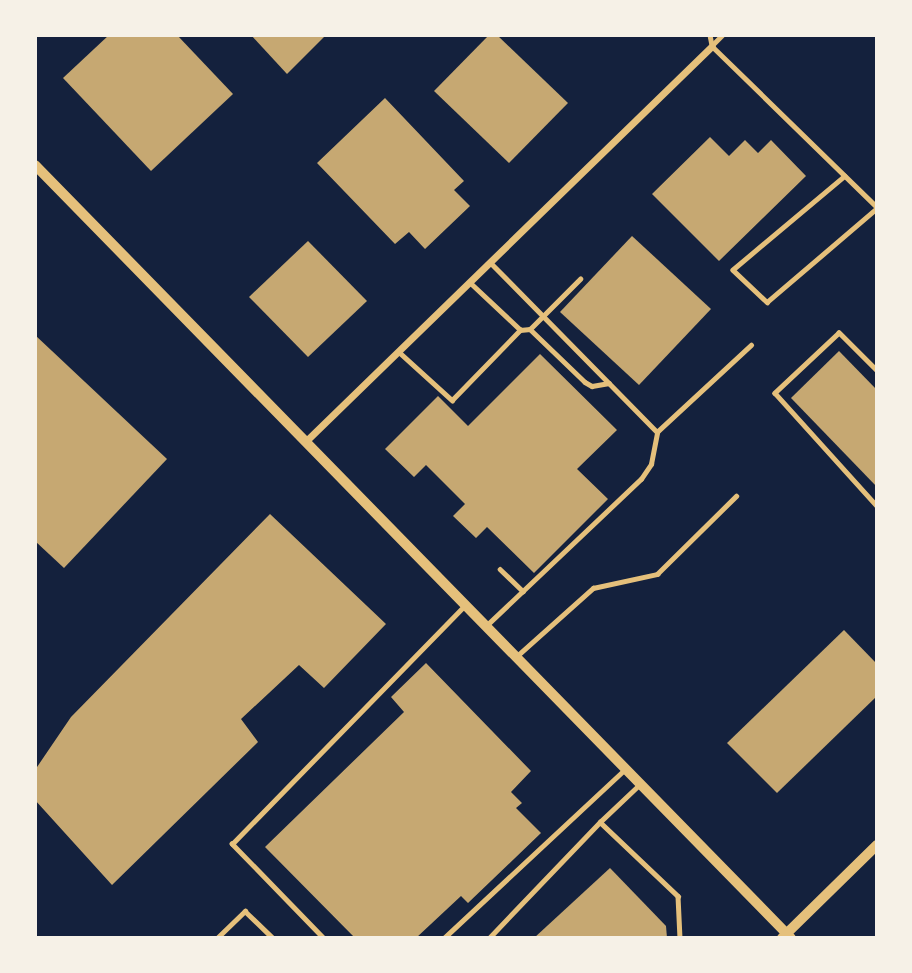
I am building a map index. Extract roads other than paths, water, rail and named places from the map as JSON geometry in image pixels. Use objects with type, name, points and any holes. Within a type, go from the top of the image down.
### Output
[{"type":"street","points":[[306,441],[712,46]]},
{"type":"street","points":[[35,165],[641,783],[786,937],[877,845]]},
{"type":"lane","points":[[710,35],[712,46],[877,207],[767,302],[733,270],[845,176]]},
{"type":"lane","points":[[712,46],[723,35]]},
{"type":"lane","points":[[491,263],[657,432]]},
{"type":"lane","points":[[399,352],[452,400],[520,330],[530,329],[580,279]]},
{"type":"lane","points":[[470,283],[520,330]]},
{"type":"lane","points":[[530,329],[584,382],[592,386],[609,383]]},
{"type":"lane","points":[[877,371],[839,333],[775,393],[877,506]]},
{"type":"lane","points":[[487,626],[641,479],[650,464],[657,432],[751,345]]},
{"type":"lane","points":[[517,656],[593,589],[657,573],[736,496]]},
{"type":"lane","points":[[500,569],[523,591]]},
{"type":"lane","points":[[323,938],[232,844],[466,604]]},
{"type":"lane","points":[[444,938],[626,768]]},
{"type":"lane","points":[[489,938],[641,783]]},
{"type":"lane","points":[[600,822],[678,896],[680,938]]},
{"type":"lane","points":[[217,938],[245,911],[273,938]]}]
